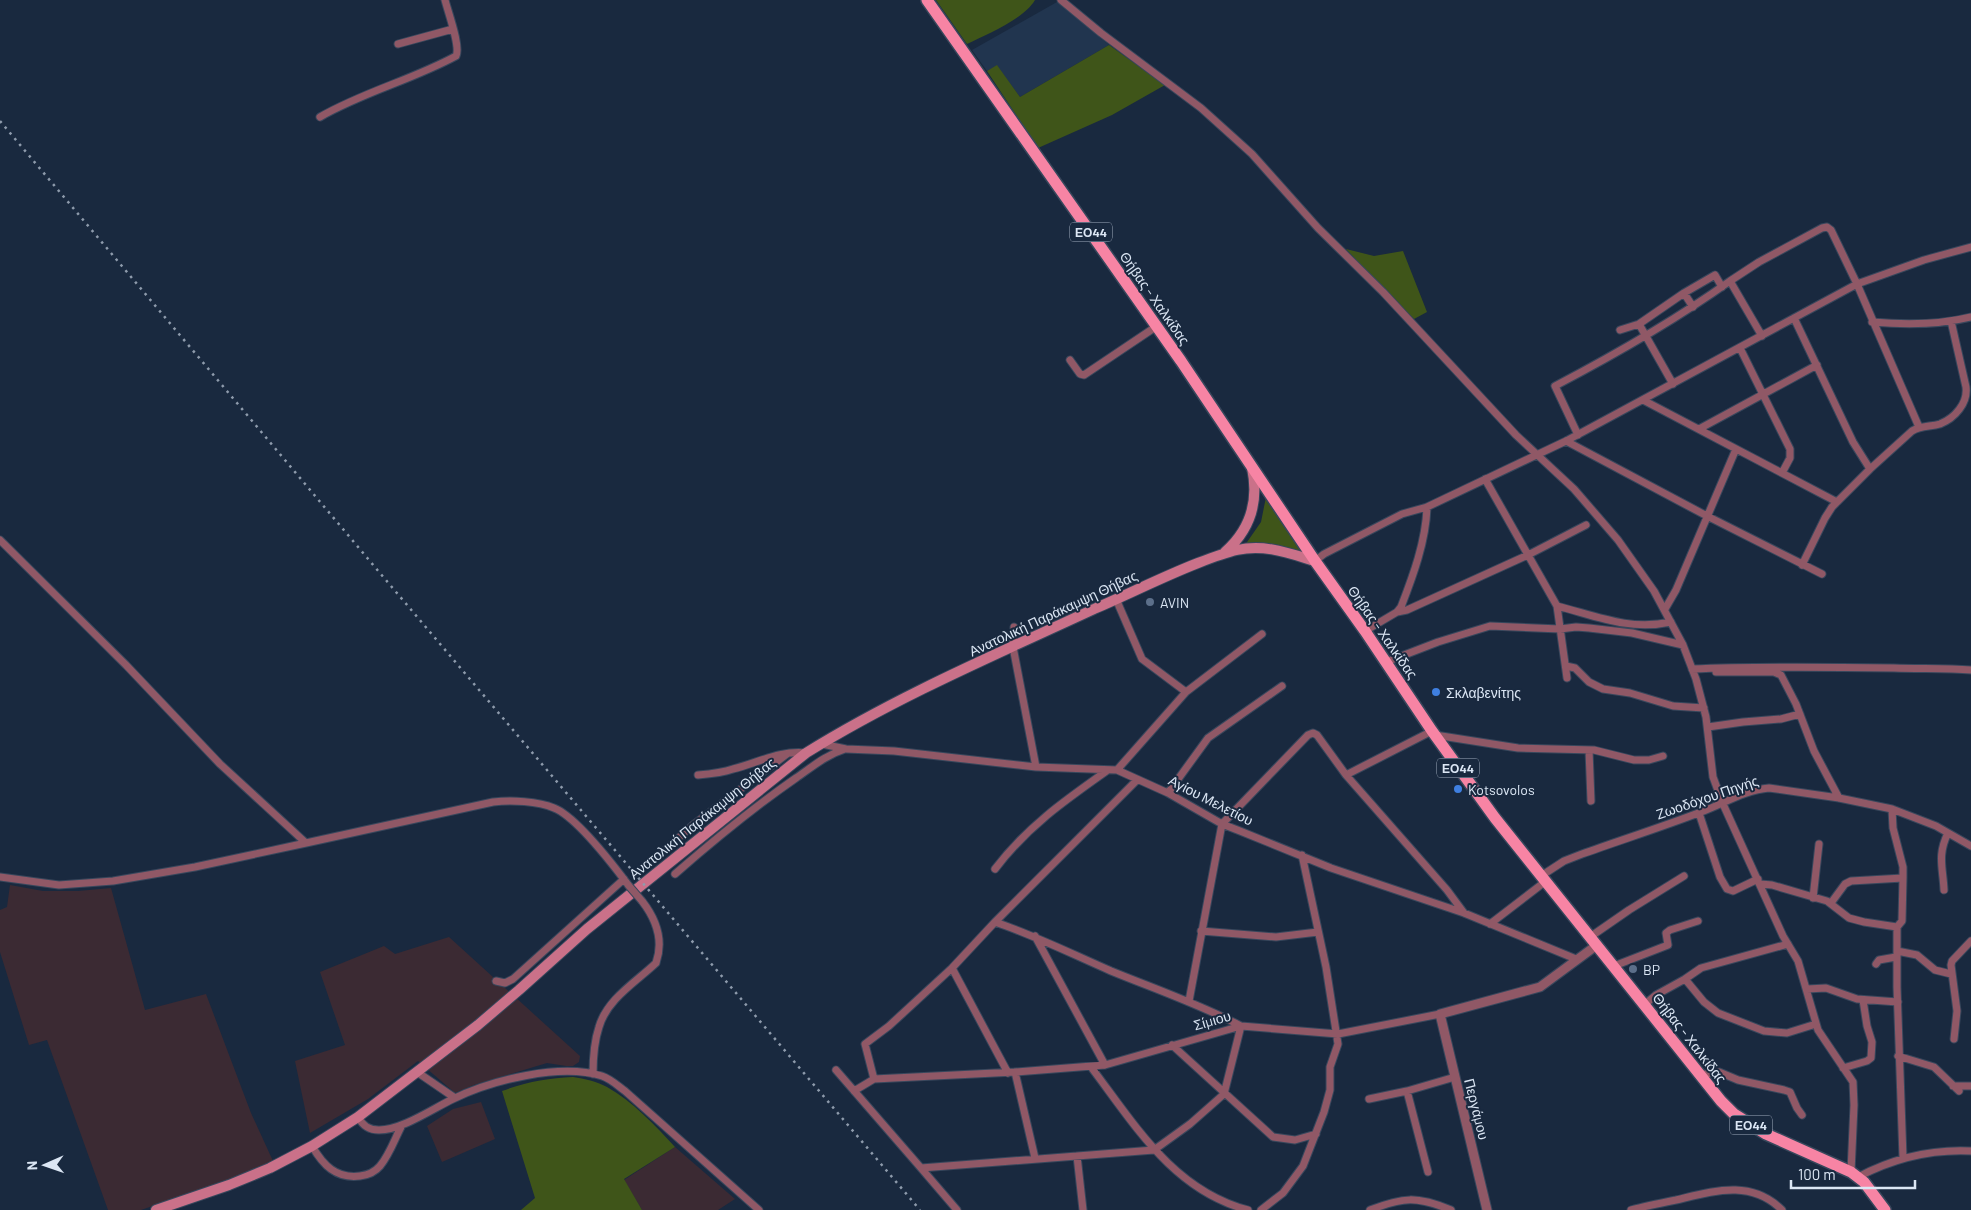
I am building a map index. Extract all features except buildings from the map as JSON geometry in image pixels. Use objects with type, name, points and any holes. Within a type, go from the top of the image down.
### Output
[{"type":"main road","name":"Θήβας - Χαλκίδας","points":[[927,0],[1156,326],[1315,561],[1366,631],[1434,733],[1495,818],[1721,1101],[1746,1123],[1766,1134],[1854,1174],[1876,1196],[1885,1210]]},
{"type":"main road","points":[[1222,554],[1240,536],[1251,515],[1255,499],[1255,482],[1252,466]]},
{"type":"main road","name":"Ανατολική Παράκαμψη Θήβας","points":[[156,1210],[249,1177],[312,1146],[358,1117],[512,996],[587,929],[806,753],[896,702],[955,672],[1171,574],[1222,554],[1238,550],[1268,548],[1315,561]]},
{"type":"street","points":[[320,117],[353,100],[418,75],[456,56],[459,52],[445,0]]},
{"type":"street","points":[[1061,0],[1102,34],[1201,108],[1234,137],[1318,228],[1395,305],[1535,454],[1574,490],[1638,566],[1665,609],[1683,645],[1704,708],[1708,727],[1711,765],[1723,804],[1788,944],[1798,961],[1816,1024],[1853,1082],[1854,1174],[1903,1158],[1941,1151],[1971,1151]]},
{"type":"street","points":[[398,44],[452,29]]},
{"type":"street","points":[[1578,435],[1554,386],[1646,337],[1722,288],[1758,262],[1827,227],[1831,230],[1857,284],[1918,427]]},
{"type":"street","points":[[1315,561],[1324,554],[1402,514],[1427,507],[1578,435],[1857,284],[1924,260],[1971,246]]},
{"type":"street","points":[[1620,330],[1639,324],[1684,293],[1715,275],[1722,288]]},
{"type":"street","points":[[1730,281],[1762,336]]},
{"type":"street","points":[[1684,293],[1693,307]]},
{"type":"street","points":[[1872,322],[1908,324],[1951,321],[1971,317]]},
{"type":"street","points":[[1794,318],[1856,448],[1870,469]]},
{"type":"street","points":[[1802,565],[1825,518],[1837,502],[1870,469],[1918,427],[1931,426],[1948,420],[1962,407],[1967,396],[1951,321]]},
{"type":"street","points":[[1639,324],[1673,384]]},
{"type":"street","points":[[1070,360],[1080,374],[1084,375],[1156,326]]},
{"type":"street","points":[[1740,348],[1790,449],[1790,458],[1782,473]]},
{"type":"street","points":[[1699,429],[1817,365]]},
{"type":"street","points":[[1643,400],[1837,502]]},
{"type":"street","points":[[1566,441],[1707,516],[1822,574]]},
{"type":"street","points":[[1665,609],[1676,590],[1736,449]]},
{"type":"street","points":[[1485,479],[1556,606],[1567,678]]},
{"type":"street","points":[[1397,612],[1408,587],[1421,544],[1427,519],[1427,507]]},
{"type":"street","points":[[1366,631],[1397,612],[1407,610],[1528,555],[1586,524]]},
{"type":"street","points":[[0,540],[126,665],[220,764],[306,843]]},
{"type":"street","points":[[1116,599],[1142,659],[1186,692]]},
{"type":"street","points":[[1556,606],[1624,624],[1654,625],[1670,622]]},
{"type":"street","points":[[1386,662],[1438,642],[1490,626],[1560,629],[1576,627],[1632,633],[1683,645]]},
{"type":"street","points":[[1014,627],[1013,647],[1036,767]]},
{"type":"street","points":[[1117,770],[1186,692],[1262,634]]},
{"type":"street","points":[[1566,666],[1574,668],[1589,682],[1603,689],[1630,693],[1672,706],[1704,708]]},
{"type":"street","points":[[1692,671],[1726,666],[1739,668],[1791,666],[1971,670]]},
{"type":"street","points":[[1692,671],[1774,672],[1781,675],[1800,714],[1814,751],[1839,798]]},
{"type":"street","points":[[1168,794],[1208,738],[1282,686]]},
{"type":"street","points":[[1708,727],[1781,719],[1800,714]]},
{"type":"street","points":[[1189,1001],[1222,824],[1308,735],[1313,733],[1317,735],[1346,775],[1447,890],[1464,913]]},
{"type":"street","points":[[1346,775],[1434,733],[1518,748],[1588,750],[1634,760],[1649,760],[1663,756]]},
{"type":"street","name":"Αγίου Μελετίου","points":[[822,744],[846,749],[894,751],[1036,767],[1117,770],[1168,794],[1222,824],[1331,868],[1464,913],[1576,959]]},
{"type":"street","points":[[675,874],[712,842],[780,789],[832,753],[846,749]]},
{"type":"street","points":[[1588,750],[1591,801]]},
{"type":"street","points":[[698,775],[732,770],[796,752],[806,753]]},
{"type":"street","points":[[655,859],[694,825],[787,754]]},
{"type":"street","points":[[996,869],[1027,832],[1044,816],[1108,770]]},
{"type":"street","points":[[854,1091],[874,1078],[864,1044],[889,1026],[952,968],[995,922],[1137,780]]},
{"type":"street","name":"Ζωοδόχου Πηγής","points":[[1490,924],[1564,861],[1699,813],[1759,789],[1769,788],[1839,798],[1892,809],[1936,826],[1971,846]]},
{"type":"street","points":[[0,878],[59,885],[112,881],[194,867],[493,802],[521,801],[555,808],[585,832],[642,901],[654,919],[660,939],[656,963],[610,1006],[604,1016],[596,1040],[593,1074]]},
{"type":"street","points":[[1892,809],[1893,828],[1903,867],[1902,921],[1896,927],[1898,1056],[1903,1158]]},
{"type":"street","points":[[1699,813],[1720,877],[1727,889],[1733,891],[1759,882],[1830,903],[1849,918],[1896,927]]},
{"type":"street","points":[[1944,890],[1941,853],[1948,833]]},
{"type":"street","points":[[1813,898],[1819,844]]},
{"type":"street","points":[[1261,1210],[1283,1193],[1303,1166],[1316,1134],[1328,1095],[1330,1066],[1338,1044],[1338,1034],[1334,1025],[1326,967],[1302,855]]},
{"type":"street","points":[[1576,959],[1629,910],[1684,876]]},
{"type":"street","points":[[1830,903],[1845,884],[1851,880],[1903,878]]},
{"type":"street","points":[[496,981],[505,983],[513,979],[624,879]]},
{"type":"street","points":[[1614,966],[1668,945],[1666,934],[1670,930],[1698,921]]},
{"type":"street","points":[[920,1168],[1154,1150],[1190,1124],[1224,1094],[1241,1026],[1189,1001],[1111,971],[1035,936],[995,922]]},
{"type":"street","points":[[1201,931],[1276,938],[1318,932]]},
{"type":"street","points":[[1035,936],[1105,1065]]},
{"type":"street","points":[[1954,1039],[1956,1011],[1951,974],[1952,961],[1971,941]]},
{"type":"street","points":[[1644,1005],[1702,968],[1788,944]]},
{"type":"street","points":[[1876,964],[1879,960],[1897,954],[1918,955],[1935,970],[1951,974]]},
{"type":"street","name":"Σίμιου","points":[[874,1078],[1012,1073],[1105,1065],[1241,1026],[1338,1034],[1440,1014],[1540,987],[1576,959]]},
{"type":"street","points":[[952,968],[1012,1073],[1035,1158]]},
{"type":"street","points":[[1685,979],[1704,1002],[1718,1013],[1764,1031],[1787,1033],[1816,1024]]},
{"type":"street","points":[[1807,989],[1826,988],[1863,1000],[1898,1002]]},
{"type":"street","points":[[1843,1068],[1871,1058],[1872,1042],[1867,1026],[1863,1000]]},
{"type":"street","name":"Περγάμου","points":[[1440,1014],[1487,1210]]},
{"type":"street","points":[[1172,1045],[1273,1137],[1294,1140],[1316,1134]]},
{"type":"street","points":[[1898,1056],[1934,1067],[1959,1092]]},
{"type":"street","points":[[1090,1067],[1154,1150],[1178,1174],[1205,1192],[1232,1206],[1248,1210]]},
{"type":"street","points":[[836,1070],[957,1210]]},
{"type":"street","points":[[417,1072],[455,1098]]},
{"type":"street","points":[[358,1117],[362,1125],[370,1129],[389,1129],[402,1125],[478,1088],[532,1075],[564,1072],[593,1074],[605,1077],[625,1091],[760,1210]]},
{"type":"street","points":[[1699,1075],[1719,1072],[1738,1080],[1790,1092],[1802,1115]]},
{"type":"street","points":[[1369,1099],[1455,1077]]},
{"type":"street","points":[[1953,1086],[1971,1086]]},
{"type":"street","points":[[1406,1091],[1428,1172]]},
{"type":"street","points":[[312,1146],[326,1166],[336,1173],[350,1177],[368,1175],[380,1166],[402,1125]]},
{"type":"street","points":[[1077,1156],[1083,1210]]},
{"type":"street","points":[[1630,1210],[1702,1193],[1727,1190],[1764,1195],[1782,1210]]},
{"type":"street","points":[[1370,1210],[1393,1201],[1411,1200],[1430,1201],[1451,1210]]},
{"type":"shaded area","points":[[1057,2],[1109,45],[1020,97],[997,66],[987,71],[972,50]]},
{"type":"shaded area","points":[[10,885],[43,891],[78,891],[111,888],[145,1010],[206,994],[251,1113],[273,1161],[243,1175],[141,1210],[108,1210],[47,1040],[29,1045],[0,952],[0,910],[7,907]]},
{"type":"shaded area","points":[[449,937],[580,1056],[579,1062],[573,1066],[547,1063],[474,1085],[455,1093],[418,1061],[368,1099],[310,1133],[295,1061],[345,1045],[320,972],[384,946],[395,954]]},
{"type":"shaded area","points":[[481,1102],[495,1139],[442,1162],[427,1126],[453,1109]]},
{"type":"shaded area","points":[[675,1147],[735,1199],[718,1210],[642,1210],[624,1180]]},
{"type":"green space","points":[[936,0],[1035,0],[1030,7],[1014,20],[967,44]]},
{"type":"green space","points":[[1109,45],[1165,85],[1112,115],[1038,148],[987,71],[997,65],[1020,97]]},
{"type":"green space","points":[[1346,249],[1374,256],[1403,251],[1427,312],[1414,319]]},
{"type":"green space","points":[[1266,497],[1302,553],[1275,544],[1245,545],[1261,522]]},
{"type":"green space","points":[[573,1077],[599,1083],[626,1099],[675,1147],[624,1179],[642,1210],[521,1210],[535,1198],[502,1091],[537,1081]]},
{"type":"railway","points":[[0,121],[920,1210]]},
{"type":"place","name":"AVIN","points":[[1150,602]]},
{"type":"place","name":"Σκλαβενίτης","points":[[1436,692]]},
{"type":"place","name":"Kotsovolos","points":[[1458,789]]},
{"type":"place","name":"BP","points":[[1633,969]]}]
